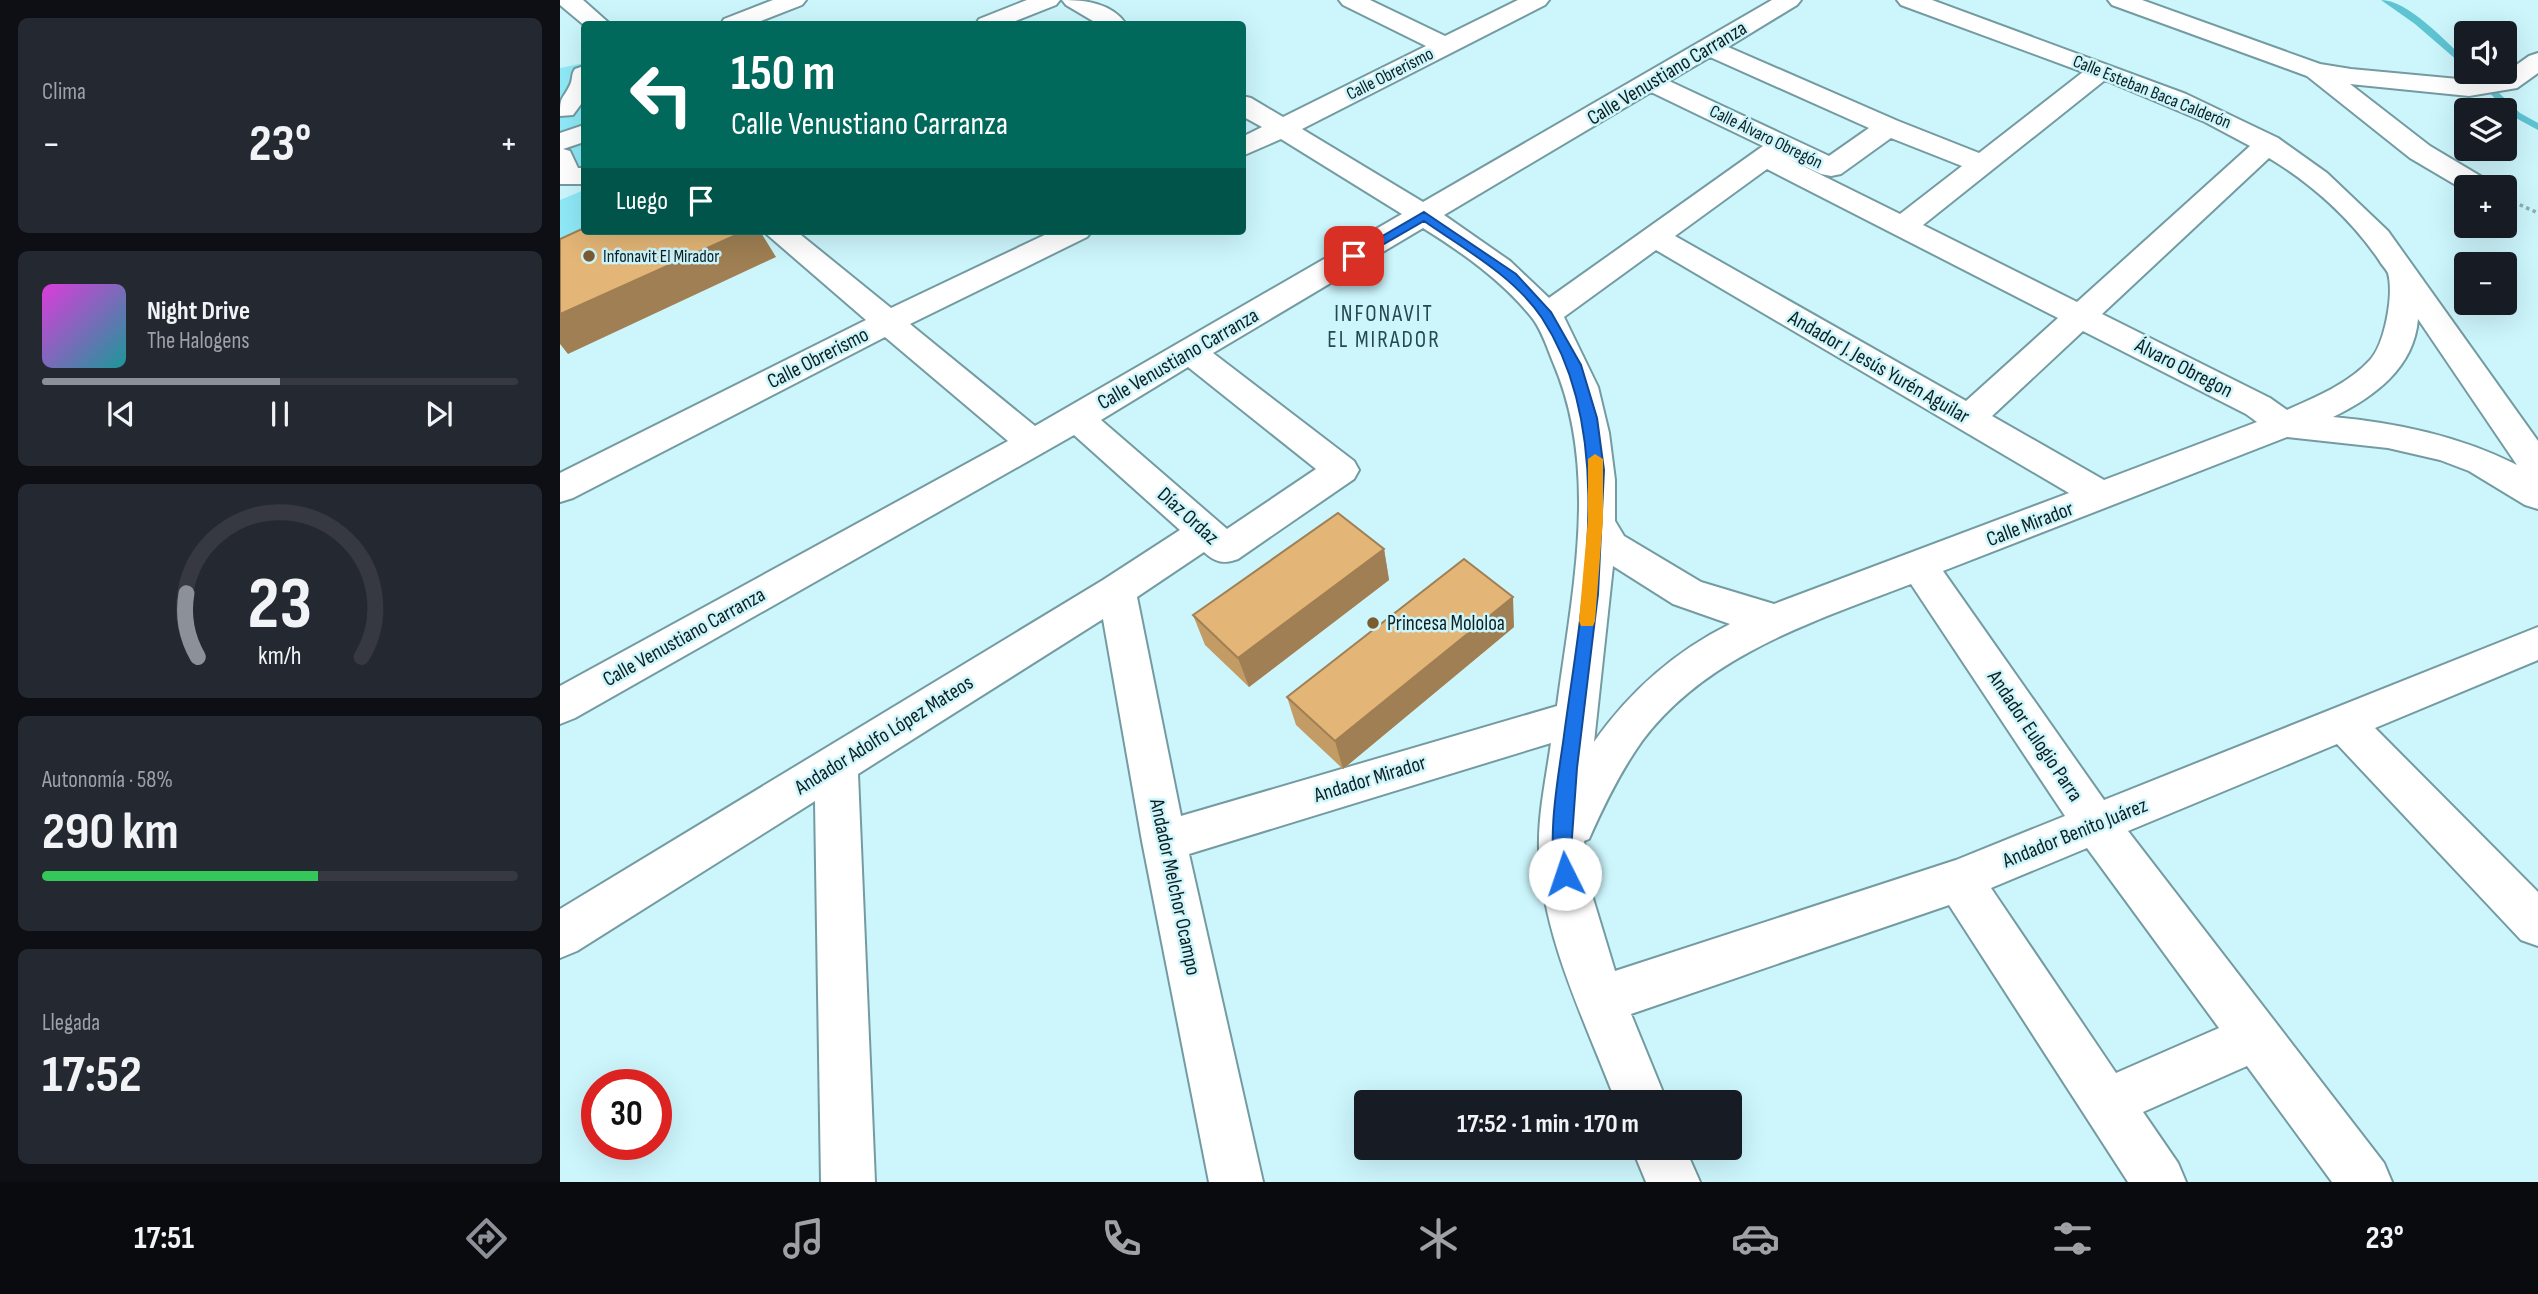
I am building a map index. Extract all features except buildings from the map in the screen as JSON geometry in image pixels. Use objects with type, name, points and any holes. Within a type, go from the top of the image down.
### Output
[{"type":"street","points":[[568,0],[594,21]]},
{"type":"street","points":[[741,21],[794,0]]},
{"type":"street","points":[[996,21],[1048,0]]},
{"type":"street","points":[[1074,0],[1109,21]]},
{"type":"street","points":[[1351,0],[1445,46]]},
{"type":"street","name":"Calle Obrerismo","points":[[1246,146],[1537,0]]},
{"type":"street","name":"Calle Venustiano Carranza","points":[[560,706],[1077,418],[1789,0]]},
{"type":"street","name":"Calle Esteban Baca Calderón","points":[[1909,0],[2184,102],[2268,144],[2322,181],[2353,209],[2378,237],[2538,468]]},
{"type":"street","points":[[2132,3],[2316,71],[2351,77],[2469,88],[2508,83],[2538,61]]},
{"type":"street","points":[[1710,48],[1888,127],[1982,164]]},
{"type":"street","points":[[1902,227],[2102,70]]},
{"type":"street","points":[[2316,71],[2420,152],[2459,175]]},
{"type":"street","name":"Calle Álvaro Obregón","points":[[1651,83],[1774,152],[1831,169],[1888,127]]},
{"type":"street","points":[[1246,106],[1424,216],[1512,277],[1546,315],[1574,365],[1590,418],[1597,470],[1596,519],[1590,594],[1568,768],[1562,851],[1572,920],[1637,1090]]},
{"type":"street","points":[[568,166],[581,139]]},
{"type":"street","points":[[1968,419],[2268,144]]},
{"type":"street","points":[[1546,315],[1774,152]]},
{"type":"street","name":"Álvaro Obregon","points":[[1774,152],[1902,227],[2258,406],[2284,425]]},
{"type":"street","points":[[783,235],[1032,442]]},
{"type":"street","name":"Calle Obrerismo","points":[[560,489],[888,322],[1069,235]]},
{"type":"street","name":"Andador J. Jesús Yurén Aguilar","points":[[1655,237],[2103,496]]},
{"type":"street","name":"Calle Mirador","points":[[1562,851],[1591,782],[1653,697],[1688,667],[1732,640],[1774,620],[1920,567],[2328,406],[2356,389],[2385,364],[2399,339],[2403,274]]},
{"type":"street","name":"Díaz Ordaz","points":[[1077,418],[1225,549],[1341,470],[1190,352]]},
{"type":"street","name":"Calle Mirador","points":[[2284,425],[2355,430],[2418,440],[2471,457],[2516,479],[2538,496]]},
{"type":"street","points":[[1596,519],[1611,545],[1686,593],[1774,620]]},
{"type":"street","name":"Andador Adolfo López Mateos","points":[[560,935],[1117,591],[1206,532]]},
{"type":"street","name":"Andador Eulogio Parra","points":[[1920,567],[2095,825],[2365,1182]]},
{"type":"street","name":"Andador Melchor Ocampo","points":[[1117,591],[1164,841],[1236,1182]]},
{"type":"street","name":"Andador Benito Juárez","points":[[1603,999],[1959,880],[2538,643]]},
{"type":"street","name":"Andador Mirador","points":[[1164,841],[1576,718]]},
{"type":"street","points":[[2343,723],[2538,924]]},
{"type":"street","points":[[836,765],[848,1182]]},
{"type":"street","points":[[1959,880],[2159,1182]]},
{"type":"street","points":[[2106,1103],[2255,1037]]},
{"type":"street","points":[[1663,1160],[1672,1182]]},
{"type":"path","points":[[2517,204],[2538,213]]},
{"type":"shaded area","points":[[581,64],[581,176],[560,181],[560,68]]},
{"type":"shaded area","points":[[581,191],[582,235],[560,281],[560,200]]},
{"type":"waterway","points":[[2385,0],[2418,22],[2454,54]]},
{"type":"waterway","points":[[2485,84],[2517,115],[2538,127]]},
{"type":"slow traffic","points":[[1587,621],[1596,519],[1595,459]]},
{"type":"place","name":"Infonavit El Mirador","points":[[589,256]]},
{"type":"place","name":"Princesa Mololoa","points":[[1373,623]]},
{"type":"district","name":"INFONAVIT EL MIRADOR","points":[[1384,327]]},
{"type":"route","points":[[1354,256],[1424,216],[1512,277],[1546,315],[1574,365],[1590,418],[1597,470],[1590,594],[1568,768],[1562,851],[1565,874]]}]
